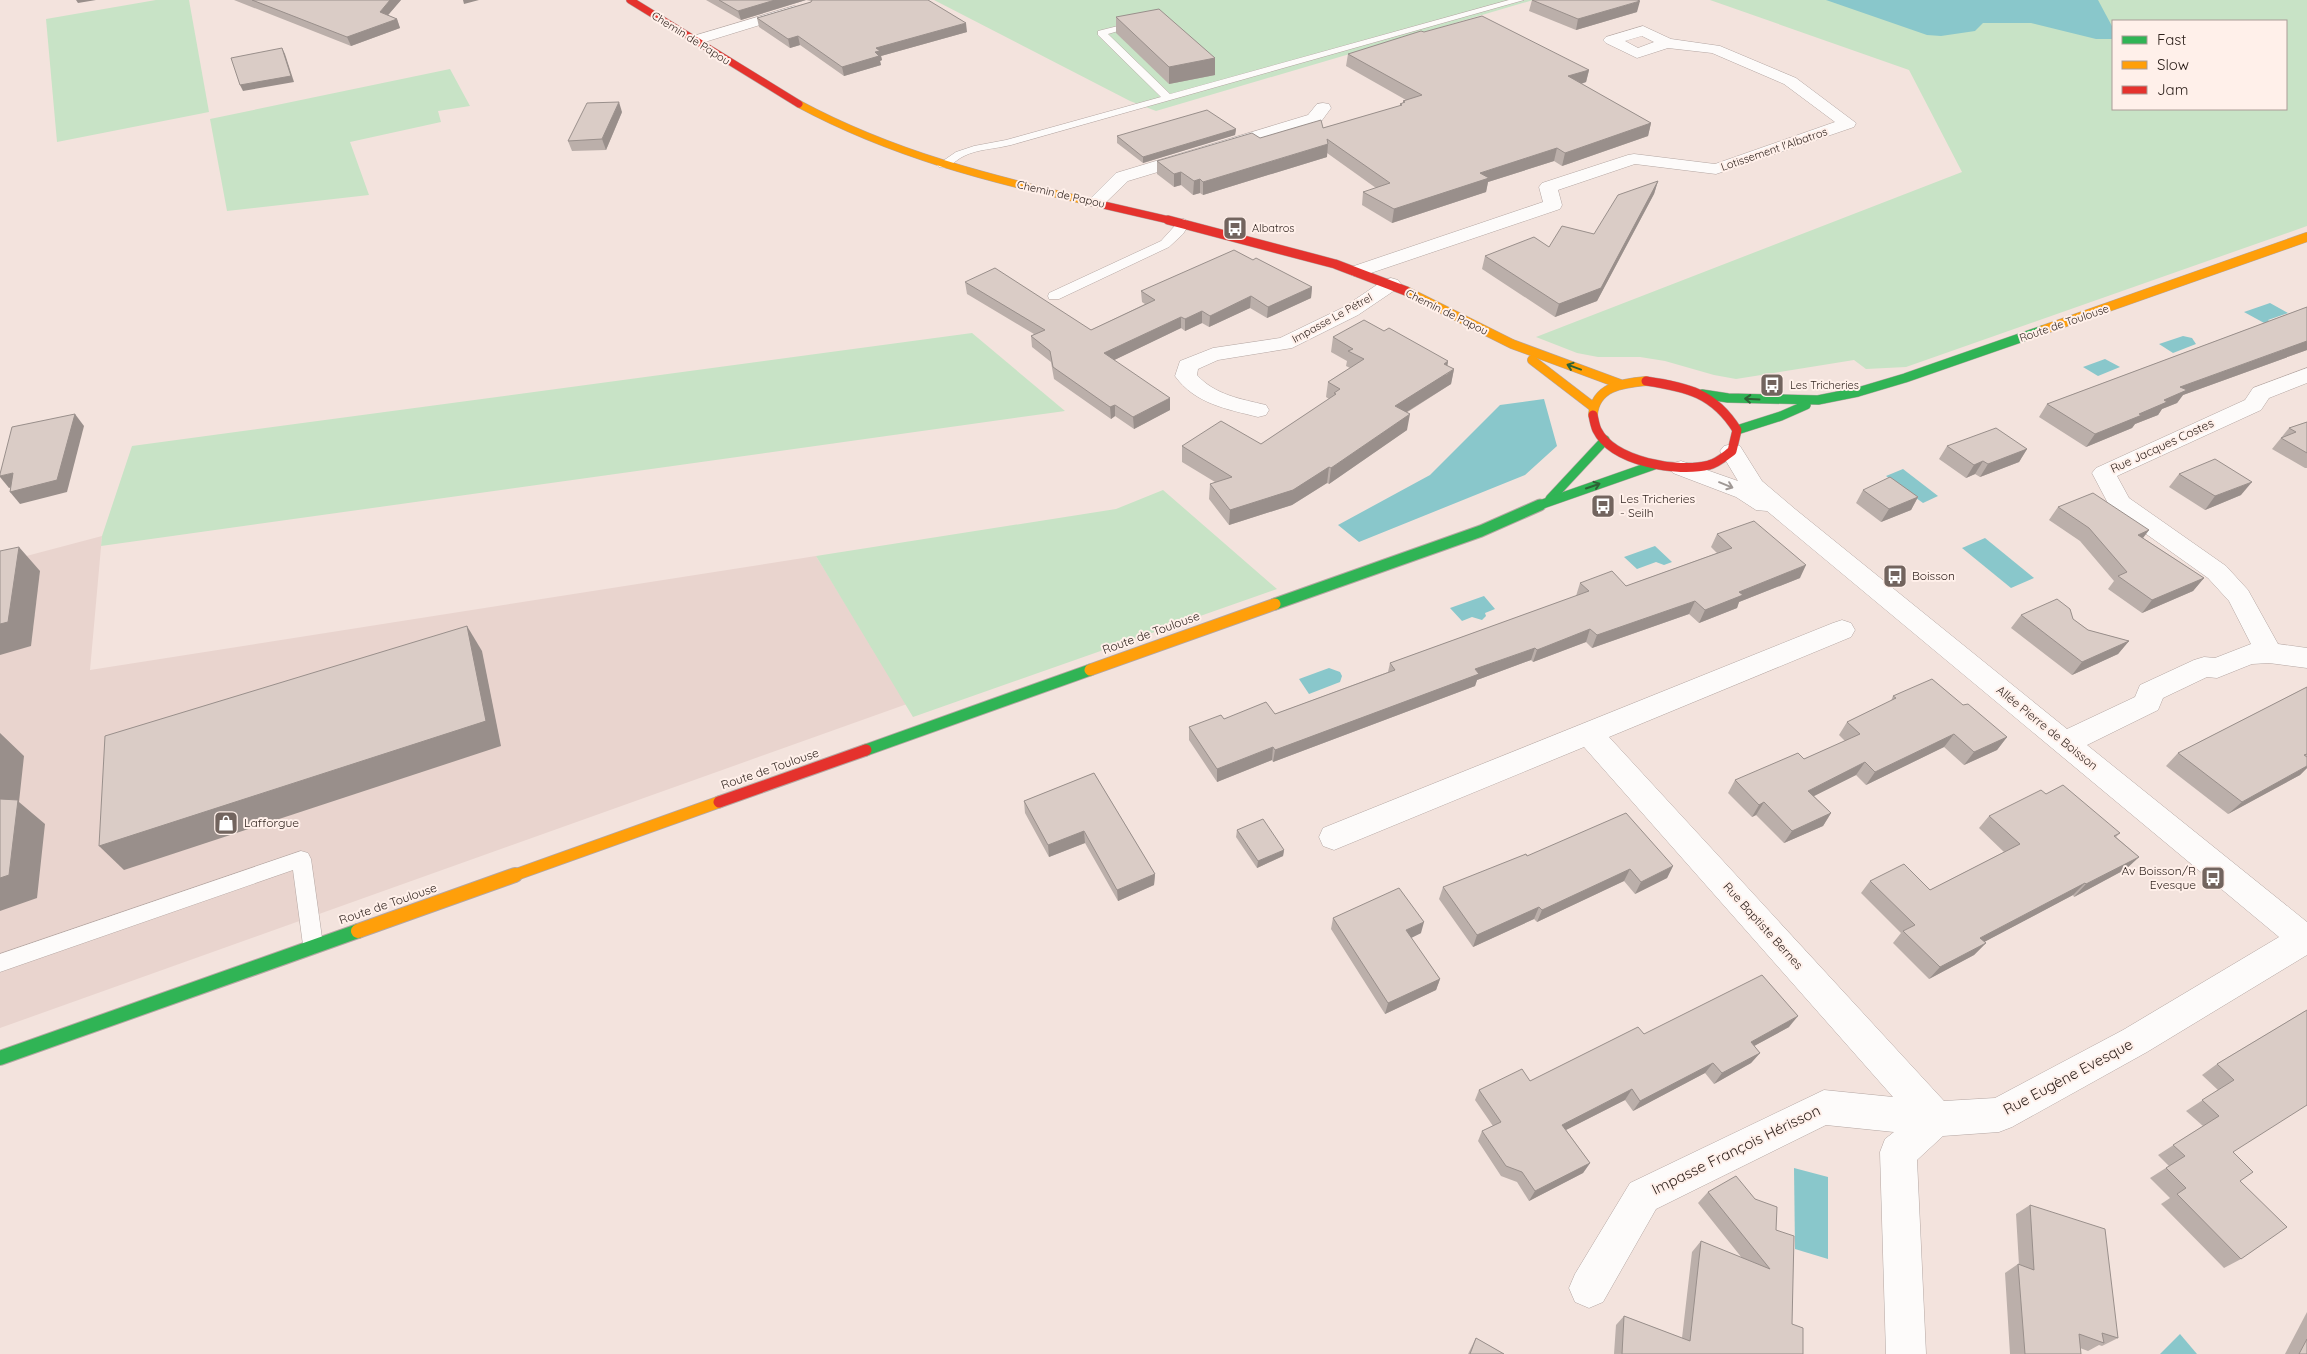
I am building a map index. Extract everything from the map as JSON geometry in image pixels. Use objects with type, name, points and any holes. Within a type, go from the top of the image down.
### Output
[{"type":"main road","name":"Chemin de Papou","points":[[630,0],[802,106],[865,137],[977,175],[1184,223],[1297,252],[1358,271],[1453,313],[1512,344],[1620,384]]},
{"type":"main road","name":"Route de Toulouse","points":[[1735,441],[1781,416],[1818,400],[1858,392],[1914,374],[2307,237]]},
{"type":"main road","name":"Chemin de Papou","points":[[1512,344],[1592,406]]},
{"type":"main road","points":[[1646,381],[1674,384],[1702,394],[1726,410],[1735,441],[1712,464],[1681,468],[1654,464],[1626,455],[1604,440],[1592,423],[1592,406],[1602,392],[1620,384],[1646,381]]},
{"type":"main road","name":"Route de Toulouse","points":[[1702,394],[1728,398],[1818,400]]},
{"type":"main road","name":"Route de Toulouse","points":[[1547,502],[1604,440]]},
{"type":"main road","name":"Route de Toulouse","points":[[0,1058],[313,945],[1481,531],[1547,502],[1654,464]]},
{"type":"street","points":[[695,40],[807,6]]},
{"type":"street","name":"Lotissement l'Albatros","points":[[1358,271],[1553,205],[1548,187],[1634,159],[1716,169],[1848,123],[1790,80],[1716,49],[1667,43]]},
{"type":"street","points":[[1096,202],[1122,177],[1314,119],[1322,108]]},
{"type":"street","name":"Impasse Le Pétrel","points":[[1258,410],[1213,399],[1194,388],[1186,376],[1188,366],[1213,354],[1285,344],[1351,311],[1391,284]]},
{"type":"street","name":"Rue Jacques Costes","points":[[2269,653],[2239,596],[2217,572],[2120,503],[2104,473],[2252,405],[2261,393],[2307,375]]},
{"type":"street","name":"Allée Pierre de Boisson","points":[[1735,441],[1753,486],[1786,515],[2306,940]]},
{"type":"street","name":"Allée Pierre de Boisson","points":[[1681,468],[1744,492],[1786,515]]},
{"type":"street","points":[[1334,837],[1842,630]]},
{"type":"street","points":[[2066,742],[2148,703],[2150,692],[2204,667],[2217,668],[2249,654],[2269,653],[2307,658]]},
{"type":"street","name":"Rue Baptiste Bernes","points":[[1589,734],[1936,1119]]},
{"type":"street","name":"Rue Eugène Evesque","points":[[1936,1119],[1999,1115],[2135,1041],[2306,940]]},
{"type":"street","name":"Impasse François Hérisson","points":[[1589,1288],[1643,1196],[1824,1107],[1936,1119]]},
{"type":"street","points":[[1906,1354],[1898,1152],[1936,1119]]},
{"type":"lane","points":[[943,165],[960,154],[978,148],[1008,143],[1519,0]]},
{"type":"lane","points":[[1152,18],[1101,33],[1168,98]]},
{"type":"lane","points":[[1054,296],[1165,244],[1184,223]]},
{"type":"lane","points":[[0,963],[302,859],[313,945]]},
{"type":"shaded area","points":[[102,536],[90,670],[816,556],[907,704],[0,1028],[0,563]]},
{"type":"green space","points":[[156,0],[189,0],[209,112],[57,142],[46,19]]},
{"type":"green space","points":[[934,0],[1533,0],[1156,111],[1130,101]]},
{"type":"green space","points":[[1710,0],[2307,0],[2307,226],[1906,367],[1866,369],[1854,360],[1736,379],[1714,375],[1665,361],[1640,357],[1598,357],[1577,353],[1536,337],[1962,172],[1909,70]]},
{"type":"green space","points":[[450,69],[470,106],[438,111],[441,122],[350,142],[369,195],[227,211],[210,119]]},
{"type":"green space","points":[[972,333],[1065,411],[101,546],[102,536],[132,446]]},
{"type":"green space","points":[[1163,490],[1277,589],[913,717],[816,556],[1116,509]]},
{"type":"water","points":[[1826,0],[2098,0],[2112,26],[2112,39],[2096,39],[2031,23],[1983,23],[1975,31],[1941,36],[1927,35]]},
{"type":"water","points":[[2270,303],[2288,313],[2268,320],[2270,322],[2266,324],[2244,312]]},
{"type":"water","points":[[2183,336],[2192,338],[2196,344],[2173,353],[2159,344]]},
{"type":"water","points":[[2105,359],[2120,367],[2098,376],[2083,367]]},
{"type":"water","points":[[1544,399],[1557,446],[1525,475],[1359,542],[1338,525],[1430,475],[1500,405]]},
{"type":"water","points":[[1903,469],[1938,496],[1923,503],[1886,476]]},
{"type":"water","points":[[1985,538],[2034,578],[2011,588],[1962,548]]},
{"type":"water","points":[[1655,546],[1672,562],[1664,565],[1656,562],[1637,569],[1624,557]]},
{"type":"water","points":[[1484,596],[1495,609],[1485,613],[1486,616],[1482,620],[1472,617],[1462,621],[1450,608]]},
{"type":"water","points":[[1329,668],[1340,672],[1342,676],[1340,682],[1309,694],[1299,679]]},
{"type":"water","points":[[1794,1168],[1828,1177],[1828,1259],[1795,1249]]},
{"type":"water","points":[[2180,1334],[2197,1354],[2160,1354]]},
{"type":"building","points":[[252,0],[390,0],[380,12],[397,19],[347,37]]},
{"type":"building","points":[[719,0],[775,0],[738,11]]},
{"type":"building","points":[[812,0],[928,0],[966,23],[876,48],[880,51],[875,52],[879,56],[842,67],[798,36],[788,39],[757,18],[811,2]]},
{"type":"building","points":[[1532,0],[1637,0],[1640,1],[1578,19]]},
{"type":"building","points":[[1159,9],[1215,58],[1169,67],[1116,17]]},
{"type":"building","points":[[1482,16],[1589,70],[1568,76],[1651,123],[1565,153],[1557,148],[1480,173],[1489,178],[1394,209],[1363,192],[1390,183],[1327,139],[1328,144],[1203,182],[1200,179],[1194,181],[1181,172],[1174,174],[1157,161],[1252,133],[1260,138],[1321,120],[1323,128],[1402,105],[1400,104],[1405,102],[1403,101],[1422,95],[1348,54],[1421,31],[1424,32]]},
{"type":"building","points":[[282,48],[291,76],[240,85],[231,58]]},
{"type":"building","points":[[619,102],[602,139],[568,141],[587,103]]},
{"type":"building","points":[[1207,110],[1236,129],[1143,157],[1117,136]]},
{"type":"building","points":[[1658,181],[1601,288],[1559,304],[1485,256],[1534,237],[1549,247],[1562,226],[1594,234],[1618,195]]},
{"type":"building","points":[[1234,250],[1253,260],[1256,258],[1312,287],[1268,307],[1251,296],[1210,316],[1202,311],[1185,319],[1181,317],[1104,353],[1170,398],[1133,417],[1115,405],[1110,407],[1053,367],[1050,351],[1031,336],[1045,330],[965,282],[995,268],[1091,330],[1155,300],[1141,291]]},
{"type":"building","points":[[2307,307],[2307,341],[2180,387],[2187,390],[2164,400],[2167,402],[2139,414],[2142,415],[2095,434],[2047,404]]},
{"type":"building","points":[[1364,320],[1384,331],[1389,328],[1448,361],[1444,364],[1454,369],[1395,406],[1410,414],[1331,468],[1329,467],[1293,490],[1230,510],[1210,484],[1232,477],[1182,446],[1221,421],[1261,444],[1336,394],[1334,393],[1340,389],[1328,382],[1364,359],[1348,351],[1353,349],[1333,337]]},
{"type":"building","points":[[75,414],[57,480],[10,492],[13,473],[0,476],[0,474],[12,427]]},
{"type":"building","points":[[2307,422],[2307,453],[2281,438],[2296,432],[2289,428]]},
{"type":"building","points":[[1996,428],[2027,449],[1988,464],[1983,461],[1974,465],[1947,446]]},
{"type":"building","points":[[2215,459],[2252,482],[2215,496],[2179,474]]},
{"type":"building","points":[[1890,477],[1918,497],[1889,509],[1863,490]]},
{"type":"building","points":[[2093,493],[2149,530],[2138,535],[2204,578],[2152,600],[2118,576],[2127,572],[2089,528],[2058,507]]},
{"type":"building","points":[[1754,521],[1806,565],[1739,592],[1743,595],[1705,610],[1695,601],[1597,635],[1590,629],[1537,650],[1535,648],[1475,669],[1479,674],[1275,750],[1273,747],[1217,769],[1189,727],[1221,715],[1224,719],[1266,702],[1275,714],[1395,670],[1390,663],[1589,591],[1580,583],[1612,571],[1626,586],[1732,548],[1717,534]]},
{"type":"building","points":[[19,547],[8,622],[0,624],[0,551]]},
{"type":"building","points":[[2057,599],[2070,609],[2073,619],[2088,630],[2129,641],[2082,662],[2021,615]]},
{"type":"building","points":[[467,626],[486,721],[99,846],[105,736]]},
{"type":"building","points":[[1932,679],[1963,705],[1968,704],[2007,737],[1974,752],[1954,734],[1875,772],[1865,762],[1808,791],[1831,813],[1792,831],[1764,802],[1759,805],[1735,780],[1798,753],[1804,759],[1860,734],[1847,722],[1896,698],[1893,696]]},
{"type":"building","points":[[2307,687],[2307,754],[2304,755],[2307,757],[2307,766],[2242,802],[2178,753]]},
{"type":"building","points":[[1094,773],[1155,874],[1117,890],[1084,831],[1048,845],[1024,801]]},
{"type":"building","points":[[2063,785],[2120,833],[2114,836],[2139,857],[1980,938],[1986,943],[1940,967],[1903,931],[1915,925],[1870,881],[1904,864],[1930,890],[2020,844],[1989,816],[2041,790],[2046,794]]},
{"type":"building","points":[[0,799],[18,800],[9,875],[0,878]]},
{"type":"building","points":[[1626,813],[1673,866],[1641,882],[1630,869],[1542,910],[1539,907],[1477,935],[1443,887],[1526,854],[1527,856]]},
{"type":"building","points":[[1263,819],[1284,850],[1258,861],[1237,830]]},
{"type":"building","points":[[1399,888],[1424,922],[1406,930],[1440,979],[1388,1003],[1333,918]]},
{"type":"building","points":[[1762,975],[1798,1016],[1751,1042],[1760,1053],[1722,1073],[1713,1063],[1640,1101],[1632,1089],[1562,1125],[1590,1163],[1535,1191],[1522,1172],[1506,1166],[1482,1131],[1501,1122],[1479,1090],[1522,1069],[1530,1081],[1638,1027],[1644,1034]]},
{"type":"building","points":[[2307,1010],[2307,1105],[2233,1152],[2253,1172],[2240,1181],[2287,1227],[2241,1259],[2177,1194],[2186,1188],[2166,1168],[2185,1156],[2173,1145],[2219,1116],[2202,1100],[2234,1080],[2217,1064]]},
{"type":"building","points":[[1736,1176],[1755,1199],[1777,1207],[1776,1230],[1794,1236],[1792,1324],[1803,1328],[1803,1354],[1622,1354],[1624,1316],[1690,1341],[1701,1241],[1770,1269],[1708,1192]]},
{"type":"building","points":[[2030,1205],[2105,1229],[2118,1338],[2102,1333],[2104,1343],[2079,1334],[2081,1354],[2025,1354],[2018,1264],[2034,1270]]},
{"type":"building","points":[[1476,1338],[1504,1354],[1470,1354]]},
{"type":"building","points":[[2307,1339],[2307,1354],[2299,1354]]},
{"type":"traffic: fast","points":[[1702,394],[1728,398],[1818,400],[1858,392],[1905,378],[2043,330]]},
{"type":"traffic: fast","points":[[1737,430],[1781,416],[1806,405]]},
{"type":"traffic: fast","points":[[1550,499],[1605,440]]},
{"type":"traffic: fast","points":[[1275,604],[1481,531],[1547,502],[1654,465]]},
{"type":"traffic: fast","points":[[866,750],[1090,670]]},
{"type":"traffic: fast","points":[[0,1058],[358,931]]},
{"type":"traffic: slow","points":[[799,104],[834,123],[906,153],[943,165],[1095,203]]},
{"type":"traffic: slow","points":[[2043,330],[2307,237]]},
{"type":"traffic: slow","points":[[1406,291],[1512,344],[1620,384]]},
{"type":"traffic: slow","points":[[1532,360],[1592,406]]},
{"type":"traffic: slow","points":[[1593,415],[1597,398],[1603,392],[1619,385],[1646,381]]},
{"type":"traffic: slow","points":[[1090,670],[1275,604]]},
{"type":"traffic: slow","points":[[358,931],[719,802]]},
{"type":"traffic: jam","points":[[630,0],[799,104]]},
{"type":"traffic: jam","points":[[1095,203],[1212,230],[1335,264],[1406,291]]},
{"type":"traffic: jam","points":[[1593,415],[1597,430],[1607,443],[1622,453],[1658,465],[1677,467],[1709,465],[1732,451],[1737,430],[1720,407],[1699,393],[1674,385],[1646,381]]},
{"type":"traffic: jam","points":[[719,802],[866,750]]},
{"type":"place","name":"Albatros","points":[[1235,228]]},
{"type":"place","name":"Les Tricheries","points":[[1772,385]]},
{"type":"place","name":"Les Tricheries - Seilh","points":[[1603,506]]},
{"type":"place","name":"Boisson","points":[[1895,576]]},
{"type":"place","name":"Lafforgue","points":[[226,823]]},
{"type":"place","name":"Av Boisson/R Evesque","points":[[2213,878]]}]
